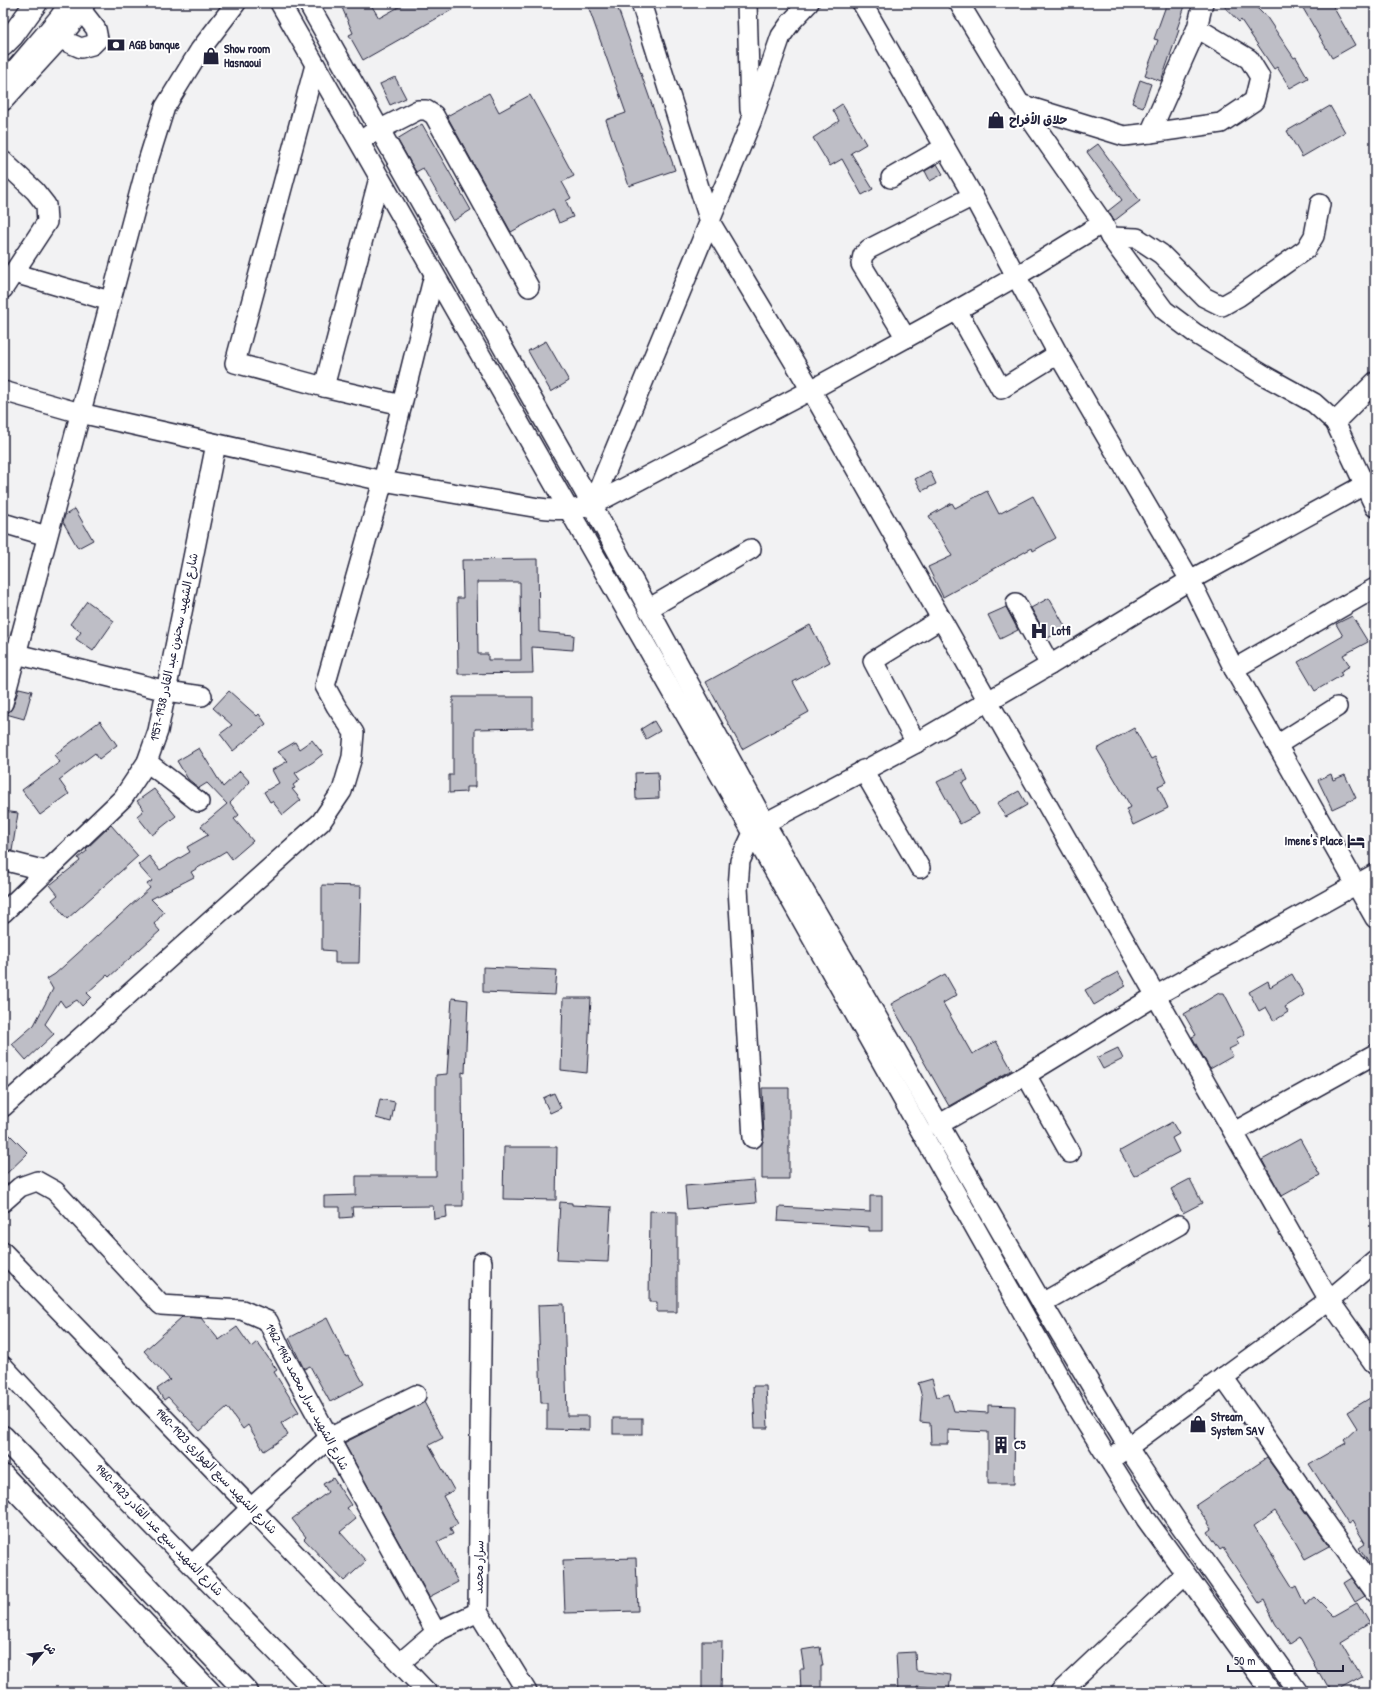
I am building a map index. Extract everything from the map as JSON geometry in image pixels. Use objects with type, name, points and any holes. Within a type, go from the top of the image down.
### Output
[{"type":"main road","points":[[3,45],[36,3]]},
{"type":"main road","points":[[3,86],[60,20],[80,6]]},
{"type":"main road","points":[[3,1437],[247,1692]]},
{"type":"main road","points":[[3,1476],[209,1692]]},
{"type":"street","points":[[3,703],[9,652],[47,536],[148,161],[165,107],[200,50],[236,3]]},
{"type":"street","points":[[280,3],[568,510],[938,1125],[1128,1447],[1180,1526],[1298,1692]]},
{"type":"street","points":[[308,3],[592,505],[648,609],[759,828],[1072,1400],[1146,1519],[1271,1692]]},
{"type":"street","points":[[641,3],[710,222],[811,390],[1157,995],[1329,1300],[1375,1365]]},
{"type":"street","points":[[747,3],[750,122]]},
{"type":"street","points":[[592,505],[710,222],[750,122],[781,36],[791,22],[810,3]]},
{"type":"street","points":[[862,3],[973,196],[1015,277],[1058,354],[1190,580],[1234,669],[1375,918]]},
{"type":"street","points":[[959,3],[1020,104],[1106,230],[1164,310],[1196,334],[1314,403],[1335,422],[1370,482],[1375,507]]},
{"type":"street","points":[[1150,133],[1197,28],[1203,3]]},
{"type":"street","points":[[3,101],[60,39],[80,6],[96,29],[98,39],[92,45],[81,48],[60,39]]},
{"type":"street","points":[[1020,104],[1124,136],[1221,123],[1254,101],[1260,78],[1249,59],[1197,28]]},
{"type":"street","points":[[315,65],[235,363],[324,387],[402,405]]},
{"type":"street","points":[[359,141],[379,129],[418,110],[426,110],[434,115],[529,287]]},
{"type":"street","points":[[891,178],[945,147]]},
{"type":"street","points":[[3,161],[35,191],[46,205],[47,222],[3,289]]},
{"type":"street","points":[[324,387],[379,178]]},
{"type":"street","points":[[906,338],[861,264],[863,255],[869,249],[973,196]]},
{"type":"street","points":[[3,391],[80,413],[383,481],[539,508],[568,510],[580,509],[592,505],[811,390],[1015,277],[1106,230],[1137,238],[1161,254],[1204,297],[1222,306],[1238,297],[1306,249],[1314,236],[1320,204]]},
{"type":"street","points":[[14,273],[110,301]]},
{"type":"street","points":[[3,1107],[321,822],[342,791],[352,757],[354,733],[325,686],[383,481],[434,275]]},
{"type":"street","points":[[957,310],[1001,389],[1058,354]]},
{"type":"street","points":[[1335,422],[1375,382]]},
{"type":"street","name":"شارع الشهيد سحنون عبد القادر 1938-1957","points":[[3,913],[123,798],[147,762],[158,731],[167,690],[216,444]]},
{"type":"street","points":[[754,1138],[738,888],[740,861],[759,828],[863,770],[916,743],[1050,665],[1190,580],[1370,482]]},
{"type":"street","points":[[3,523],[47,536]]},
{"type":"street","points":[[648,609],[751,549]]},
{"type":"street","points":[[1234,669],[1375,588]]},
{"type":"street","points":[[1016,603],[1050,665]]},
{"type":"street","points":[[916,743],[873,661],[942,619]]},
{"type":"street","points":[[9,652],[167,690],[202,696]]},
{"type":"street","points":[[1277,744],[1337,707]]},
{"type":"street","points":[[147,762],[199,802]]},
{"type":"street","points":[[863,770],[920,868]]},
{"type":"street","points":[[3,860],[46,871]]},
{"type":"street","points":[[938,1125],[1026,1075],[1157,995],[1375,874]]},
{"type":"street","points":[[1234,1132],[1375,1054]]},
{"type":"street","points":[[1026,1075],[1070,1154]]},
{"type":"street","name":"شارع الشهيد سرار محمد 1943-1962","points":[[3,1202],[20,1187],[37,1181],[55,1191],[161,1305],[242,1310],[268,1321],[281,1350],[436,1632]]},
{"type":"street","points":[[1042,1303],[1179,1225]]},
{"type":"street","name":"شارع الشهيد سبع الهواري 1923-1960","points":[[3,1252],[427,1692]]},
{"type":"street","points":[[1109,1460],[1329,1300],[1375,1261]]},
{"type":"street","name":"سرار محمد","points":[[478,1612],[482,1262]]},
{"type":"street","name":"شارع الشهيد سبع عبد القادر 1923-1960","points":[[3,1366],[128,1500],[316,1692]]},
{"type":"street","points":[[1223,1377],[1375,1592]]},
{"type":"street","points":[[192,1565],[251,1508],[329,1438],[416,1395]]},
{"type":"street","points":[[1060,1692],[1185,1574]]},
{"type":"street","points":[[400,1663],[436,1632],[478,1612],[527,1692]]},
{"type":"building","points":[[340,3],[370,3],[379,18],[406,3],[464,3],[363,60],[349,35],[353,33]]},
{"type":"building","points":[[587,3],[616,3],[675,170],[629,186],[606,120],[626,113]]},
{"type":"building","points":[[1167,3],[1186,3],[1177,29],[1179,30],[1161,81],[1145,75],[1158,40],[1154,39]]},
{"type":"building","points":[[1221,3],[1252,3],[1263,14],[1264,13],[1294,58],[1296,57],[1308,78],[1290,88],[1277,67],[1274,69],[1241,20],[1239,22]]},
{"type":"building","points":[[1300,3],[1331,3],[1355,45],[1332,58]]},
{"type":"building","points":[[395,77],[406,98],[390,105],[380,84]]},
{"type":"building","points":[[1140,80],[1151,84],[1143,107],[1132,103]]},
{"type":"building","points":[[489,93],[499,112],[530,95],[574,176],[562,182],[571,198],[566,201],[573,217],[559,223],[553,209],[511,232],[447,116]]},
{"type":"building","points":[[842,104],[866,144],[851,153],[873,189],[862,195],[842,159],[830,166],[813,138],[839,121],[833,110]]},
{"type":"building","points":[[1330,106],[1345,132],[1302,157],[1287,131]]},
{"type":"building","points":[[422,124],[471,210],[453,221],[423,168],[416,172],[397,139]]},
{"type":"building","points":[[1098,144],[1140,201],[1114,221],[1108,211],[1122,200],[1087,152]]},
{"type":"building","points":[[937,164],[943,174],[930,181],[925,171]]},
{"type":"building","points":[[546,341],[569,381],[551,392],[528,351]]},
{"type":"building","points":[[930,471],[936,484],[922,491],[915,479]]},
{"type":"building","points":[[987,491],[999,514],[1033,496],[1056,538],[1033,551],[1032,548],[943,597],[928,567],[952,556],[929,516],[952,503],[955,508]]},
{"type":"building","points":[[75,509],[93,540],[78,548],[63,522],[65,515]]},
{"type":"building","points":[[538,559],[539,632],[574,635],[573,650],[532,647],[533,673],[458,674],[457,598],[463,598],[462,560]],"holes":[[[477,582],[520,582],[521,660],[488,660],[488,654],[478,654]]]},
{"type":"building","points":[[1049,598],[1066,628],[1048,638],[1031,608]]},
{"type":"building","points":[[87,601],[114,621],[93,651],[76,639],[81,632],[70,624]]},
{"type":"building","points":[[1006,607],[1018,630],[1000,639],[988,615]]},
{"type":"building","points":[[1352,616],[1368,642],[1343,655],[1350,666],[1340,672],[1342,675],[1315,691],[1298,662],[1343,636],[1336,624]]},
{"type":"building","points":[[810,625],[830,662],[793,682],[809,712],[742,749],[706,682]]},
{"type":"building","points":[[19,688],[32,691],[24,719],[6,714],[13,706]]},
{"type":"building","points":[[229,691],[257,716],[259,714],[266,724],[233,751],[220,734],[232,725],[213,708]]},
{"type":"building","points":[[453,697],[533,697],[533,728],[475,729],[475,787],[466,787],[466,792],[449,793],[449,775],[453,775]]},
{"type":"building","points":[[100,721],[117,745],[99,759],[95,753],[59,780],[69,794],[40,815],[22,790],[60,762],[54,755]]},
{"type":"building","points":[[654,721],[660,731],[646,739],[641,729]]},
{"type":"building","points":[[1134,728],[1151,759],[1155,757],[1167,782],[1158,786],[1168,808],[1133,825],[1126,809],[1131,807],[1097,749]]},
{"type":"building","points":[[312,740],[323,754],[295,773],[300,780],[293,785],[295,788],[292,789],[301,800],[283,815],[272,801],[270,802],[264,792],[279,783],[272,770],[288,761],[278,752],[295,742],[299,749]]},
{"type":"building","points":[[199,748],[223,787],[240,771],[250,782],[230,803],[239,815],[234,819],[253,841],[232,859],[226,851],[191,872],[194,877],[151,899],[164,912],[154,924],[160,931],[109,977],[107,975],[87,993],[91,997],[82,1006],[77,1000],[65,1007],[60,1000],[45,1024],[54,1034],[26,1060],[12,1044],[34,1025],[53,989],[47,979],[55,974],[150,888],[147,884],[152,881],[138,865],[149,856],[160,870],[190,852],[187,847],[208,835],[201,826],[227,804],[207,783],[199,788],[188,779],[177,761]]},
{"type":"building","points":[[963,769],[968,780],[962,783],[979,814],[960,824],[937,782]]},
{"type":"building","points":[[658,772],[659,798],[636,799],[635,773]]},
{"type":"building","points":[[1331,774],[1333,780],[1345,775],[1356,798],[1332,809],[1318,780]]},
{"type":"building","points":[[154,789],[176,816],[152,835],[137,816],[144,810],[137,801]]},
{"type":"building","points":[[1019,791],[1027,805],[1006,817],[997,803]]},
{"type":"building","points":[[3,811],[18,813],[12,851],[3,849]]},
{"type":"building","points":[[111,825],[138,856],[67,919],[52,900],[58,895],[50,885],[80,861],[78,858],[87,851],[86,849]]},
{"type":"building","points":[[322,885],[361,886],[359,963],[335,963],[335,951],[322,950]]},
{"type":"building","points":[[483,967],[557,970],[555,995],[483,992]]},
{"type":"building","points":[[1118,972],[1126,986],[1094,1005],[1085,990]]},
{"type":"building","points":[[945,974],[957,995],[943,1003],[972,1054],[996,1041],[1012,1070],[949,1106],[891,1004]]},
{"type":"building","points":[[1292,974],[1304,995],[1285,1007],[1288,1012],[1274,1021],[1266,1007],[1259,1011],[1249,992],[1268,981],[1270,987]]},
{"type":"building","points":[[1219,993],[1224,993],[1245,1034],[1236,1039],[1239,1044],[1229,1049],[1233,1056],[1210,1069],[1192,1037],[1196,1035],[1184,1014]]},
{"type":"building","points":[[452,998],[468,1000],[465,1073],[462,1072],[463,1206],[446,1206],[447,1217],[434,1219],[433,1206],[352,1207],[353,1217],[340,1218],[340,1207],[324,1207],[324,1196],[356,1195],[356,1176],[436,1176],[436,1075],[447,1074]]},
{"type":"building","points":[[563,998],[591,998],[587,1073],[561,1070]]},
{"type":"building","points":[[1118,1048],[1123,1059],[1103,1069],[1097,1058]]},
{"type":"building","points":[[762,1088],[789,1088],[789,1179],[762,1179],[762,1144],[764,1137]]},
{"type":"building","points":[[554,1093],[561,1108],[550,1113],[543,1098]]},
{"type":"building","points":[[380,1099],[395,1102],[391,1122],[376,1118]]},
{"type":"building","points":[[1172,1122],[1179,1134],[1172,1138],[1179,1152],[1134,1176],[1120,1151]]},
{"type":"building","points":[[3,1128],[28,1153],[3,1177]]},
{"type":"building","points":[[1300,1139],[1320,1175],[1282,1196],[1262,1160]]},
{"type":"building","points":[[504,1147],[557,1147],[556,1200],[503,1199]]},
{"type":"building","points":[[1190,1179],[1202,1203],[1183,1213],[1171,1189]]},
{"type":"building","points":[[754,1180],[756,1203],[687,1209],[685,1186]]},
{"type":"building","points":[[870,1196],[882,1196],[882,1231],[869,1231],[869,1227],[778,1221],[779,1207],[870,1212]]},
{"type":"building","points":[[560,1202],[572,1203],[572,1205],[611,1207],[608,1262],[557,1260]]},
{"type":"building","points":[[650,1211],[677,1212],[677,1312],[657,1312],[657,1302],[649,1302]]},
{"type":"building","points":[[564,1304],[567,1416],[589,1416],[589,1430],[547,1429],[547,1403],[541,1403],[538,1305]]},
{"type":"building","points":[[182,1317],[201,1318],[219,1340],[237,1327],[251,1347],[257,1342],[277,1370],[274,1372],[299,1412],[281,1423],[288,1435],[264,1451],[248,1425],[243,1429],[227,1407],[200,1431],[168,1397],[164,1400],[157,1389],[170,1380],[144,1351]]},
{"type":"building","points":[[327,1318],[346,1357],[348,1356],[364,1384],[330,1402],[310,1366],[304,1369],[289,1338]]},
{"type":"building","points":[[932,1379],[937,1397],[949,1394],[954,1411],[988,1413],[988,1405],[1015,1406],[1014,1484],[988,1484],[988,1432],[948,1430],[948,1444],[931,1444],[930,1423],[920,1422],[922,1397],[918,1383]]},
{"type":"building","points":[[753,1386],[766,1386],[768,1428],[755,1428]]},
{"type":"building","points":[[1375,1395],[1375,1573],[1359,1547],[1365,1543],[1352,1521],[1348,1524],[1309,1464],[1346,1443],[1344,1440],[1357,1428],[1347,1412]]},
{"type":"building","points":[[424,1402],[443,1438],[429,1445],[454,1490],[443,1496],[458,1524],[450,1528],[453,1534],[437,1542],[458,1582],[429,1597],[344,1443]]},
{"type":"building","points":[[613,1418],[642,1418],[642,1434],[613,1434]]},
{"type":"building","points":[[1267,1458],[1329,1546],[1305,1559],[1275,1511],[1254,1526],[1293,1588],[1296,1586],[1305,1605],[1315,1597],[1334,1616],[1357,1603],[1369,1624],[1341,1641],[1362,1677],[1335,1692],[1330,1692],[1299,1637],[1289,1644],[1275,1623],[1264,1600],[1259,1603],[1223,1548],[1220,1550],[1208,1532],[1212,1529],[1196,1505]]},
{"type":"building","points":[[333,1478],[351,1505],[347,1508],[356,1519],[340,1532],[366,1561],[344,1581],[304,1539],[306,1537],[292,1519],[328,1492],[323,1484]]},
{"type":"building","points":[[636,1558],[638,1611],[565,1613],[563,1560]]},
{"type":"building","points":[[1352,1578],[1365,1596],[1355,1602],[1344,1583]]},
{"type":"building","points":[[702,1641],[722,1641],[721,1692],[702,1692]]},
{"type":"building","points":[[820,1647],[823,1666],[821,1666],[821,1692],[801,1692],[800,1669],[804,1669],[801,1650]]},
{"type":"building","points":[[915,1652],[916,1671],[951,1675],[949,1690],[917,1686],[917,1692],[898,1692],[896,1653]]},
{"type":"place","name":"AGB banque","points":[[116,45]]},
{"type":"place","name":"Show room Hasnaoui","points":[[211,56]]},
{"type":"place","name":"حلاق الأفراح","points":[[996,120]]},
{"type":"place","name":"Lotfi","points":[[1039,631]]},
{"type":"place","name":"Imene's Place","points":[[1356,841]]},
{"type":"place","name":"Stream System SAV","points":[[1198,1424]]},
{"type":"place","name":"C5","points":[[1001,1445]]}]
